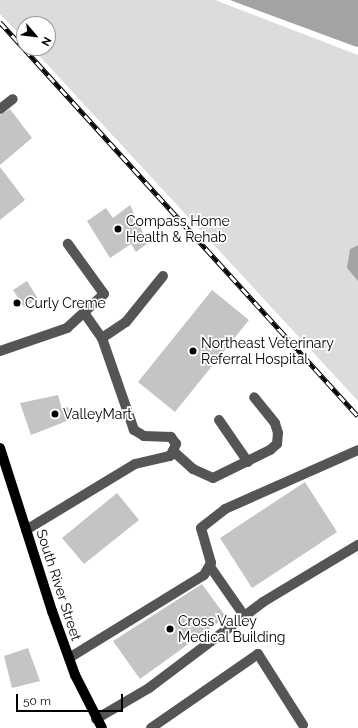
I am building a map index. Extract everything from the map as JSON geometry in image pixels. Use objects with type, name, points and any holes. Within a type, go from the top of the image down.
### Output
[{"type":"main road","name":"South River Street","points":[[0,448],[69,658],[102,728]]},
{"type":"lane","points":[[0,109],[13,99]]},
{"type":"lane","points":[[0,351],[67,328],[85,314],[104,294],[68,244]]},
{"type":"lane","points":[[102,338],[126,322],[163,276]]},
{"type":"lane","points":[[26,530],[135,464],[170,456],[176,444],[171,437],[144,436],[134,430],[102,338],[85,314]]},
{"type":"lane","points":[[173,451],[192,469],[214,478],[248,462],[277,444],[278,433],[275,423],[254,397]]},
{"type":"lane","points":[[219,420],[248,462]]},
{"type":"lane","points":[[245,617],[207,571],[201,528],[225,509],[358,450]]},
{"type":"lane","points":[[96,718],[149,688],[263,602],[358,545]]},
{"type":"lane","points":[[69,658],[207,571]]},
{"type":"lane","points":[[151,728],[258,654],[303,725]]},
{"type":"shaded area","points":[[0,0],[215,0],[358,55],[358,245],[350,249],[348,268],[358,281],[358,401],[39,56],[56,56],[56,16],[16,16],[16,31],[0,14]]},
{"type":"shaded area","points":[[230,0],[358,0],[358,47],[354,46]]},
{"type":"shaded area","points":[[358,245],[358,281],[347,268],[350,249]]},
{"type":"building","points":[[10,109],[32,138],[0,165],[0,115]]},
{"type":"building","points":[[0,167],[25,200],[0,220]]},
{"type":"building","name":"Compass Home Health & Rehab","points":[[130,205],[148,243],[136,252],[131,244],[110,258],[87,221],[106,208],[113,218]]},
{"type":"building","points":[[27,281],[38,299],[24,307],[13,290]]},
{"type":"building","name":"Northeast Veterinary Referral Hospital","points":[[212,290],[249,320],[175,412],[138,382]]},
{"type":"building","points":[[58,395],[62,409],[68,407],[72,419],[31,435],[20,403]]},
{"type":"building","points":[[305,482],[337,532],[252,588],[220,538]]},
{"type":"building","points":[[117,493],[139,520],[84,564],[62,538]]},
{"type":"building","name":"Cross Valley Medical Building","points":[[202,584],[226,617],[140,679],[113,641]]},
{"type":"building","points":[[28,648],[40,681],[12,688],[4,656]]},
{"type":"railway","points":[[0,22],[358,416]]},
{"type":"place","name":"Compass Home Health & Rehab","points":[[118,229]]},
{"type":"place","name":"Curly Creme","points":[[17,303]]},
{"type":"place","name":"Northeast Veterinary Referral Hospital","points":[[193,351]]},
{"type":"place","name":"ValleyMart","points":[[55,414]]},
{"type":"place","name":"Cross Valley Medical Building","points":[[170,629]]}]
